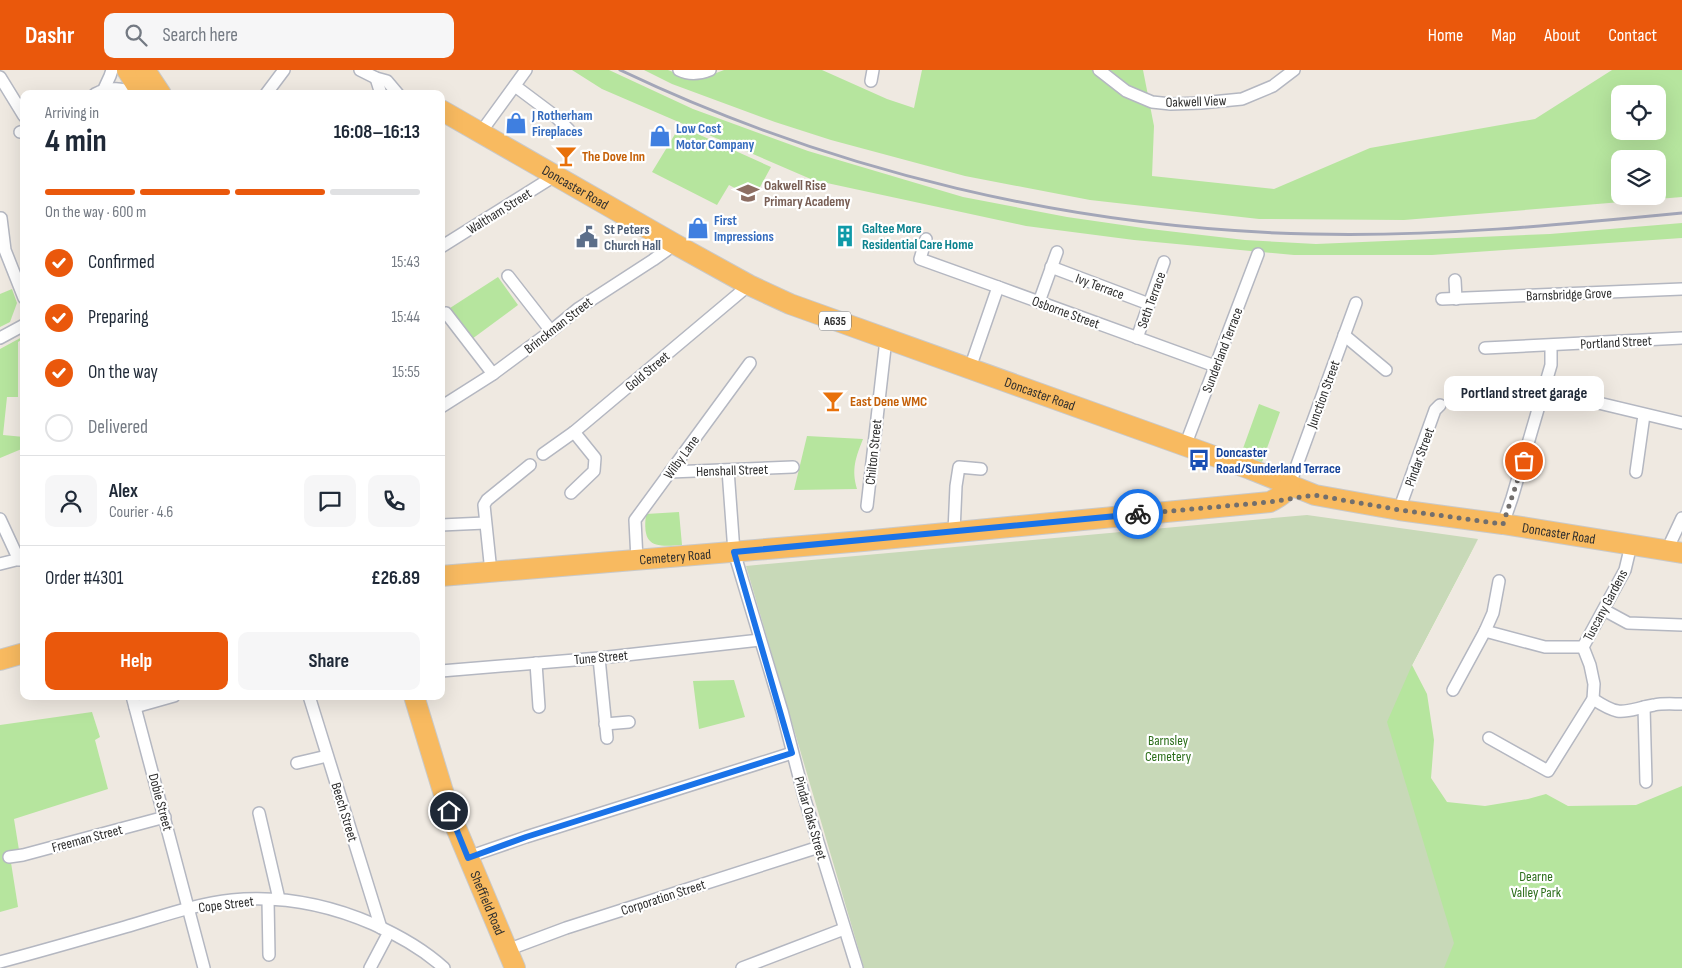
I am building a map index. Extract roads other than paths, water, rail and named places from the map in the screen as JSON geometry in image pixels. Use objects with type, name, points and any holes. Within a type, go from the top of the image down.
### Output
[{"type":"highway","points":[[127,70],[140,90]]},
{"type":"highway","points":[[145,70],[158,90]]},
{"type":"highway","name":"Doncaster Road","points":[[445,112],[673,243],[749,285],[790,304],[1290,484],[1314,495],[1674,552]]},
{"type":"highway","points":[[1256,472],[1262,480],[1262,488],[1259,494],[1260,503],[1281,496],[1287,492],[1290,484]]},
{"type":"highway","name":"Cemetery Road","points":[[445,576],[954,532],[1260,503],[1314,495]]},
{"type":"highway","points":[[0,660],[20,654]]},
{"type":"highway","name":"Sheffield Road","points":[[415,700],[449,811],[511,959]]},
{"type":"street","points":[[100,90],[112,70]]},
{"type":"street","points":[[269,90],[284,70]]},
{"type":"street","points":[[360,70],[387,81],[395,90]]},
{"type":"street","points":[[481,132],[526,70]]},
{"type":"street","points":[[679,70],[686,73],[702,73],[710,70]]},
{"type":"street","name":"Oakwell View","points":[[1100,70],[1126,91],[1152,102],[1171,104],[1242,99],[1273,86],[1294,70]]},
{"type":"street","points":[[0,77],[20,110]]},
{"type":"street","points":[[376,78],[380,90]]},
{"type":"street","points":[[515,86],[555,116],[569,130]]},
{"type":"street","points":[[105,90],[116,88],[123,90]]},
{"type":"street","name":"Waltham Street","points":[[445,245],[556,176]]},
{"type":"street","points":[[1,218],[5,250],[20,288]]},
{"type":"street","name":"Osborne Street","points":[[926,239],[920,259],[1215,366]]},
{"type":"street","name":"Brinckman Street","points":[[445,404],[493,374],[579,308],[653,260],[673,243]]},
{"type":"street","points":[[1039,302],[1057,252]]},
{"type":"street","name":"Sunderland Terrace","points":[[1185,446],[1258,254]]},
{"type":"street","name":"Seth Terrace","points":[[1137,338],[1164,262]]},
{"type":"street","name":"Ivy Terrace","points":[[1051,267],[1149,304]]},
{"type":"street","points":[[508,276],[551,331]]},
{"type":"street","points":[[1455,280],[1456,298]]},
{"type":"street","name":"Gold Street","points":[[543,454],[574,432],[749,285]]},
{"type":"street","points":[[970,368],[998,287]]},
{"type":"street","name":"Barnsbridge Grove","points":[[1442,299],[1682,289]]},
{"type":"street","name":"Junction Street","points":[[1290,484],[1356,303]]},
{"type":"street","points":[[446,313],[493,374]]},
{"type":"street","points":[[0,338],[20,327]]},
{"type":"street","points":[[1344,335],[1386,370]]},
{"type":"street","name":"Portland Street","points":[[1485,348],[1682,338]]},
{"type":"street","name":"Chilton Street","points":[[867,506],[884,348],[888,339]]},
{"type":"street","points":[[1503,524],[1551,365],[1551,346]]},
{"type":"street","name":"Wilby Lane","points":[[637,560],[635,520],[750,363]]},
{"type":"street","points":[[1544,390],[1682,423]]},
{"type":"street","name":"Pindar Street","points":[[1400,510],[1435,410],[1440,405]]},
{"type":"street","points":[[1636,472],[1644,415]]},
{"type":"street","points":[[571,493],[594,471],[595,458],[574,432]]},
{"type":"street","points":[[491,572],[484,505],[487,500],[530,465]]},
{"type":"street","name":"Henshall Street","points":[[670,472],[794,467]]},
{"type":"street","points":[[954,532],[956,486],[959,467],[981,469]]},
{"type":"street","name":"Pindar Oaks Street","points":[[728,470],[734,552],[819,847],[857,968]]},
{"type":"street","points":[[1674,552],[1682,518]]},
{"type":"street","points":[[0,519],[20,557]]},
{"type":"street","points":[[445,525],[485,523]]},
{"type":"street","name":"Tuscany Gardens","points":[[1593,699],[1594,684],[1590,665],[1583,647],[1625,570],[1631,545]]},
{"type":"street","points":[[0,564],[20,559]]},
{"type":"street","points":[[1453,690],[1493,613],[1499,581]]},
{"type":"street","points":[[1604,610],[1628,623],[1682,624]]},
{"type":"street","points":[[1485,631],[1545,647],[1583,647]]},
{"type":"street","name":"Tune Street","points":[[445,670],[599,658],[760,640]]},
{"type":"street","points":[[599,658],[606,738]]},
{"type":"street","points":[[536,662],[540,707]]},
{"type":"street","points":[[1489,738],[1548,772],[1593,699],[1616,711],[1627,712],[1655,704],[1682,704]]},
{"type":"street","points":[[134,702],[147,700]]},
{"type":"street","name":"Beech Street","points":[[310,700],[385,930]]},
{"type":"street","name":"Dobie Street","points":[[134,702],[204,968]]},
{"type":"street","points":[[1644,707],[1646,782]]},
{"type":"street","points":[[605,724],[629,722]]},
{"type":"street","points":[[468,858],[526,837],[792,753]]},
{"type":"street","points":[[297,763],[328,756]]},
{"type":"street","points":[[259,813],[279,893],[274,900],[269,955]]},
{"type":"street","name":"Freeman Street","points":[[9,858],[165,817]]},
{"type":"street","name":"Corporation Street","points":[[511,959],[566,928],[819,847]]},
{"type":"street","name":"Cope Street","points":[[0,962],[189,908],[232,900],[274,900],[314,904],[338,910],[410,943],[444,968]]},
{"type":"street","points":[[742,968],[844,929]]},
{"type":"street","points":[[370,968],[385,930]]},
{"type":"railway","points":[[620,70],[701,106],[785,138],[870,165],[957,188],[1045,207],[1133,221],[1222,230],[1311,234],[1404,234],[1590,222],[1682,213]]},
{"type":"place","name":"J Rotherham Fireplaces","points":[[516,123]]},
{"type":"place","name":"Low Cost Motor Company","points":[[660,136]]},
{"type":"place","name":"The Dove Inn","points":[[566,156]]},
{"type":"place","name":"Oakwell Rise Primary Academy","points":[[748,193]]},
{"type":"place","name":"First Impressions","points":[[698,228]]},
{"type":"place","name":"Galtee More Residential Care Home","points":[[845,236]]},
{"type":"place","name":"St Peters Church Hall","points":[[587,237]]},
{"type":"place","name":"East Dene WMC","points":[[833,401]]},
{"type":"place","name":"Doncaster Road/Sunderland Terrace","points":[[1199,460]]},
{"type":"place","name":"Portland street garage","points":[[1524,461]]},
{"type":"park label","name":"Barnsley Cemetery","points":[[1168,748]]},
{"type":"park label","name":"Dearne Valley Park","points":[[1536,884]]}]
